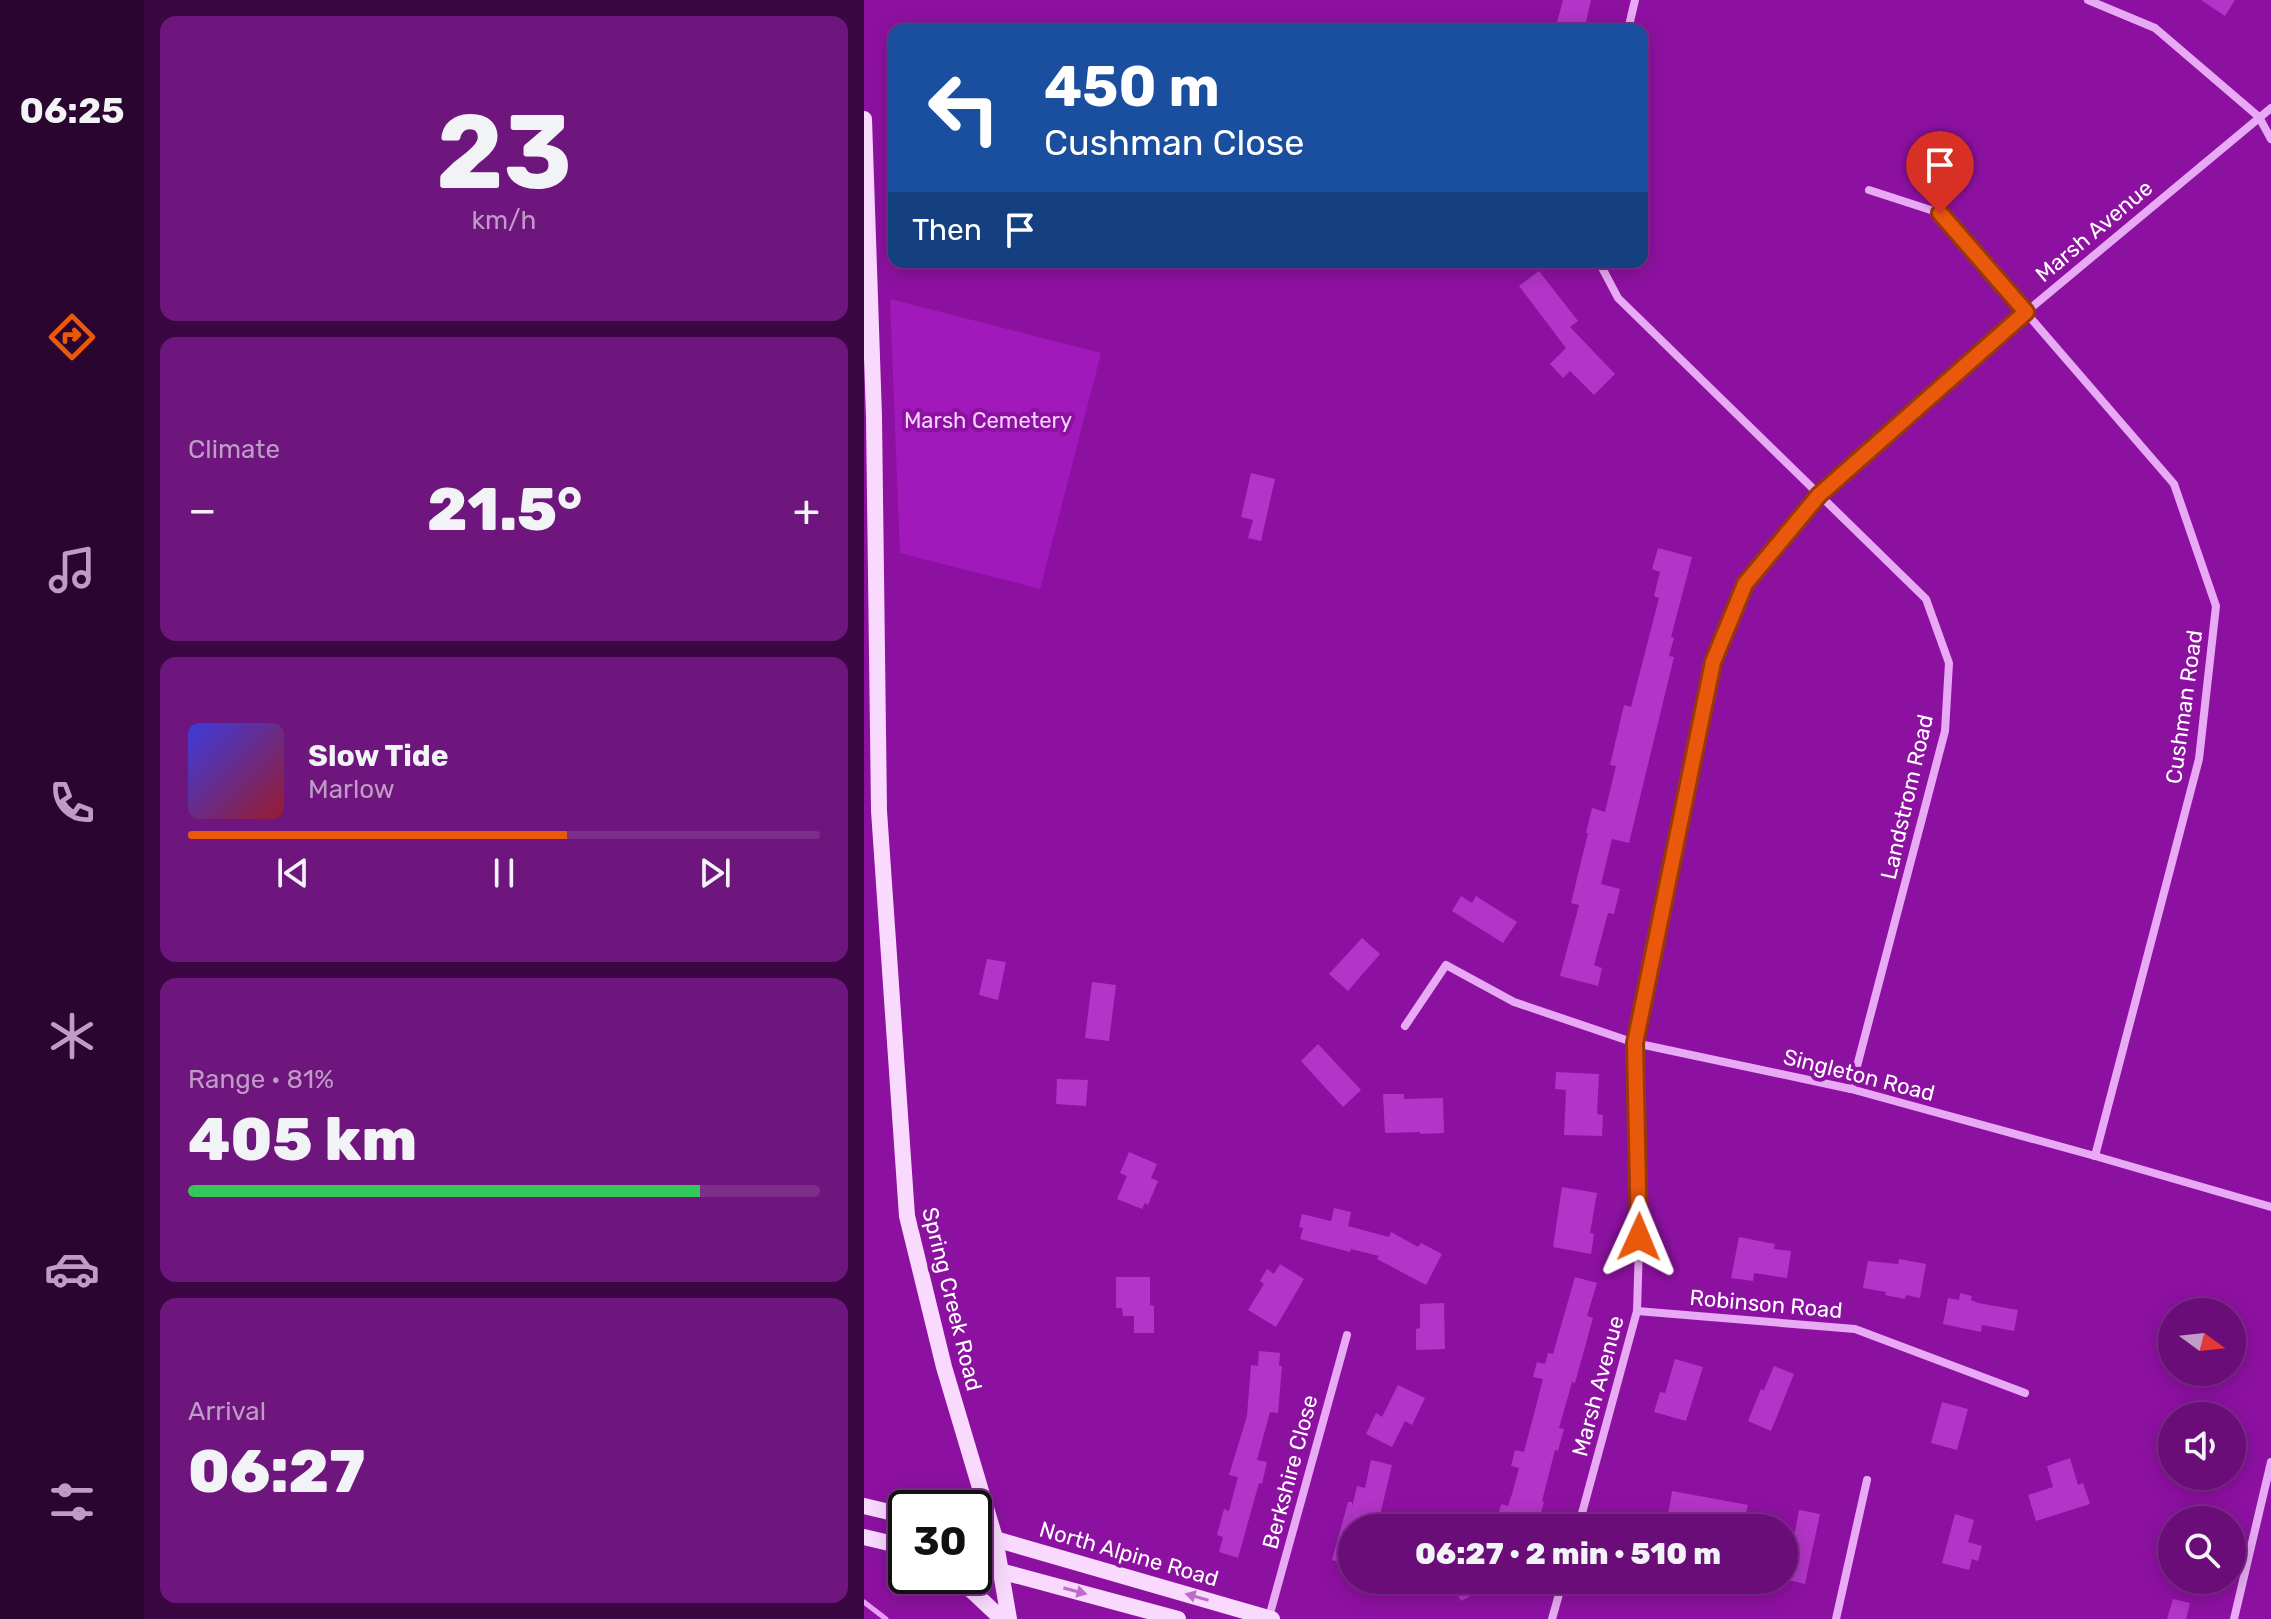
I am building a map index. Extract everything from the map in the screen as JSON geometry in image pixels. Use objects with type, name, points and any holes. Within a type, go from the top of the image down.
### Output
[{"type":"main road","name":"Spring Creek Road","points":[[864,119],[874,417],[879,811],[907,1216],[944,1367],[995,1538],[1009,1619]]},
{"type":"main road","points":[[864,1506],[888,1512]]},
{"type":"main road","points":[[864,1537],[888,1543]]},
{"type":"main road","name":"North Alpine Road","points":[[992,1537],[1270,1619]]},
{"type":"main road","points":[[992,1569],[1178,1619]]},
{"type":"main road","points":[[975,1594],[1002,1619]]},
{"type":"street","points":[[1629,24],[1635,0]]},
{"type":"street","points":[[2088,0],[2155,28],[2259,117],[2271,139]]},
{"type":"street","name":"Marsh Avenue","points":[[1582,1514],[1637,1311],[1640,1213],[1635,1043],[1713,662],[1745,584],[1819,495],[2026,312],[2271,108]]},
{"type":"street","name":"Cushman Road","points":[[1869,190],[1940,213],[2174,484],[2216,606],[2199,759],[2095,1156]]},
{"type":"street","name":"Landstrom Road","points":[[1602,268],[1618,298],[1926,599],[1949,663],[1945,731],[1851,1089]]},
{"type":"street","name":"Singleton Road","points":[[1405,1026],[1446,965],[1514,1002],[1635,1043],[1851,1089],[2271,1207]]},
{"type":"street","name":"Robinson Road","points":[[1637,1311],[1855,1329],[2025,1393]]},
{"type":"street","name":"Berkshire Close","points":[[1270,1619],[1347,1335]]},
{"type":"street","points":[[2234,1619],[2271,1462]]},
{"type":"street","points":[[1836,1619],[1867,1480]]},
{"type":"street","points":[[1552,1619],[1559,1594]]},
{"type":"green space","name":"Marsh Cemetery","points":[[890,299],[1101,353],[1040,589],[900,553]]},
{"type":"building","points":[[1563,0],[1591,0],[1585,24],[1557,24]]},
{"type":"building","points":[[2201,0],[2235,0],[2225,16]]},
{"type":"building","points":[[1539,271],[1578,321],[1570,327],[1615,374],[1594,395],[1570,371],[1563,378],[1550,364],[1566,348],[1519,286]]},
{"type":"building","points":[[1251,473],[1275,479],[1261,541],[1248,538],[1253,520],[1241,517]]},
{"type":"building","points":[[1658,548],[1692,557],[1671,637],[1674,638],[1669,656],[1674,657],[1629,843],[1612,839],[1601,884],[1620,889],[1614,914],[1608,913],[1594,965],[1602,968],[1598,986],[1560,976],[1579,905],[1571,903],[1592,808],[1605,812],[1616,766],[1610,765],[1624,705],[1631,707],[1659,598],[1654,596],[1660,572],[1652,569]]},
{"type":"building","points":[[1461,896],[1472,903],[1476,896],[1517,922],[1503,943],[1452,911]]},
{"type":"building","points":[[1362,938],[1380,954],[1348,991],[1329,974]]},
{"type":"building","points":[[987,959],[1006,962],[998,1000],[979,995]]},
{"type":"building","points":[[1092,982],[1116,985],[1109,1041],[1085,1038]]},
{"type":"building","points":[[1318,1044],[1361,1090],[1343,1107],[1301,1061]]},
{"type":"building","points":[[1556,1072],[1599,1074],[1597,1114],[1603,1115],[1602,1136],[1564,1135],[1566,1090],[1555,1089]]},
{"type":"building","points":[[1057,1079],[1088,1080],[1086,1106],[1056,1104]]},
{"type":"building","points":[[1383,1094],[1404,1094],[1404,1099],[1443,1098],[1444,1133],[1385,1133]]},
{"type":"building","points":[[1129,1152],[1157,1164],[1151,1178],[1158,1181],[1148,1205],[1145,1203],[1142,1209],[1117,1199],[1127,1176],[1120,1173]]},
{"type":"building","points":[[1562,1187],[1597,1193],[1590,1233],[1594,1234],[1591,1254],[1553,1247]]},
{"type":"building","points":[[1334,1208],[1351,1212],[1348,1226],[1389,1237],[1391,1232],[1418,1247],[1421,1243],[1442,1254],[1426,1285],[1377,1259],[1379,1256],[1300,1239],[1302,1214],[1331,1221]]},
{"type":"building","points":[[1739,1237],[1775,1244],[1774,1249],[1791,1251],[1787,1278],[1754,1273],[1753,1281],[1731,1278]]},
{"type":"building","points":[[1899,1259],[1926,1264],[1920,1298],[1906,1295],[1905,1299],[1863,1288],[1868,1261],[1898,1264]]},
{"type":"building","points":[[1280,1264],[1304,1279],[1276,1327],[1248,1310],[1264,1284],[1260,1281],[1267,1269],[1274,1274]]},
{"type":"building","points":[[1116,1277],[1150,1277],[1154,1333],[1134,1333],[1134,1316],[1123,1316],[1122,1308],[1116,1308]]},
{"type":"building","points":[[1575,1277],[1597,1283],[1587,1316],[1593,1318],[1559,1428],[1564,1429],[1558,1451],[1555,1450],[1541,1514],[1498,1514],[1501,1504],[1508,1506],[1512,1494],[1519,1468],[1511,1466],[1515,1450],[1524,1452],[1543,1379],[1533,1377],[1537,1362],[1545,1364],[1548,1353],[1553,1354]]},
{"type":"building","points":[[1960,1293],[1972,1296],[1971,1300],[1978,1303],[2018,1310],[2014,1331],[1982,1325],[1981,1332],[1943,1324],[1948,1298],[1959,1300]]},
{"type":"building","points":[[1444,1303],[1445,1349],[1416,1350],[1420,1304]]},
{"type":"building","points":[[1259,1351],[1280,1353],[1279,1366],[1282,1366],[1278,1413],[1270,1412],[1257,1460],[1267,1462],[1238,1558],[1219,1552],[1223,1537],[1217,1535],[1224,1509],[1229,1511],[1238,1477],[1229,1475],[1247,1416],[1251,1365],[1258,1366]]},
{"type":"building","points":[[1675,1359],[1703,1367],[1686,1421],[1654,1412],[1660,1392],[1665,1393]]},
{"type":"building","points":[[1774,1366],[1794,1374],[1771,1431],[1748,1421]]},
{"type":"building","points":[[1398,1385],[1425,1398],[1412,1425],[1405,1421],[1392,1447],[1366,1434],[1376,1413],[1382,1417]]},
{"type":"building","points":[[1942,1402],[1968,1409],[1957,1450],[1931,1443]]},
{"type":"building","points":[[2070,1458],[2078,1485],[2083,1483],[2090,1504],[2036,1521],[2028,1495],[2053,1487],[2047,1466]]},
{"type":"building","points":[[1371,1460],[1392,1465],[1380,1514],[1345,1514],[1348,1502],[1352,1502],[1352,1507],[1357,1486],[1365,1488]]},
{"type":"building","points":[[1672,1491],[1748,1505],[1746,1513],[1750,1514],[1668,1514]]},
{"type":"building","points":[[1799,1510],[1820,1514],[1805,1584],[1798,1582]]},
{"type":"building","points":[[1955,1514],[1974,1520],[1968,1542],[1982,1546],[1978,1561],[1972,1559],[1969,1570],[1942,1563]]},
{"type":"building","points":[[1338,1538],[1338,1562],[1332,1560]]},
{"type":"building","points":[[1457,1594],[1474,1594],[1461,1601]]},
{"type":"building","points":[[2173,1599],[2190,1603],[2186,1619],[2167,1619]]},
{"type":"waterway","points":[[864,1602],[886,1619]]},
{"type":"route","points":[[1639,1237],[1635,1043],[1713,662],[1745,584],[1819,495],[2026,312],[1940,213]]}]
